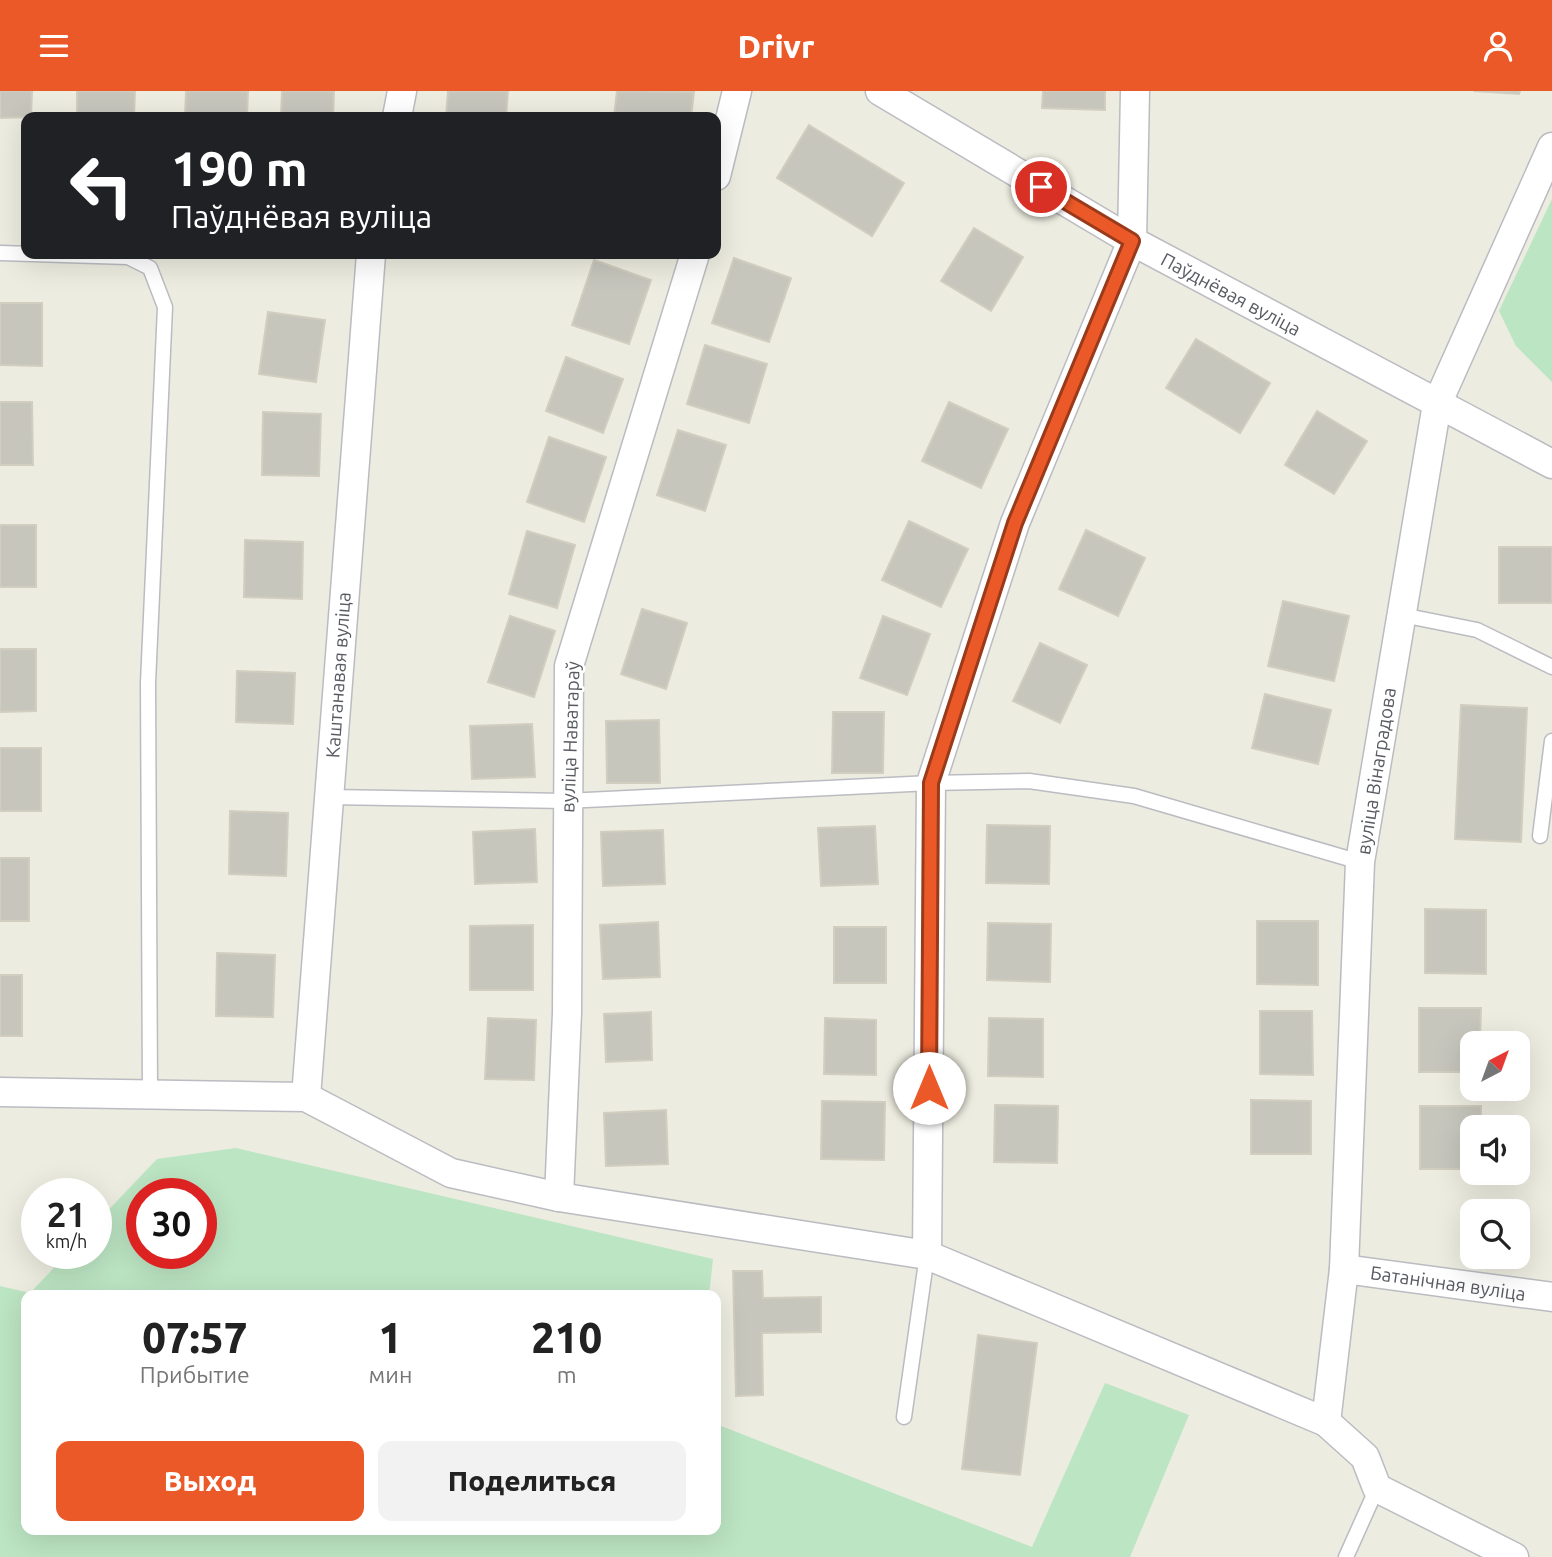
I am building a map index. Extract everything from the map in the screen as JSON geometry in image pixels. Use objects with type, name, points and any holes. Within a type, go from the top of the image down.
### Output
[{"type":"street","points":[[398,112],[401,91]]},
{"type":"street","points":[[721,156],[737,91]]},
{"type":"street","name":"Паўднёвая вуліца","points":[[880,91],[1132,241],[1552,464]]},
{"type":"street","points":[[928,1255],[931,783],[1015,523],[1132,241],[1135,91]]},
{"type":"street","name":"вуліца Вінаградова","points":[[1326,1422],[1344,1269],[1360,862],[1437,404],[1552,147]]},
{"type":"street","name":"Каштанавая вуліца","points":[[306,1097],[370,259]]},
{"type":"street","name":"вуліца Наватараў","points":[[559,1196],[567,1013],[566,801],[569,666],[693,259]]},
{"type":"street","points":[[0,1092],[306,1097],[451,1173],[559,1196],[928,1255],[1326,1422],[1365,1457],[1377,1487],[1514,1557]]},
{"type":"street","name":"Батанічная вуліца","points":[[1344,1269],[1552,1297]]},
{"type":"lane","points":[[0,253],[21,254]]},
{"type":"lane","points":[[132,259],[150,268],[165,307],[148,683],[150,1094]]},
{"type":"lane","points":[[1402,615],[1477,629],[1552,667]]},
{"type":"lane","points":[[1540,836],[1552,741]]},
{"type":"lane","points":[[329,797],[566,801],[931,783],[1029,781],[1134,796],[1360,862]]},
{"type":"lane","points":[[904,1417],[928,1255]]},
{"type":"lane","points":[[1346,1557],[1377,1487]]},
{"type":"green space","points":[[1552,199],[1552,382],[1516,346],[1499,311]]},
{"type":"green space","points":[[236,1148],[713,1259],[710,1290],[33,1290],[53,1269],[112,1269],[112,1206],[126,1192],[126,1269],[217,1269],[217,1178],[139,1178],[157,1159]]},
{"type":"green space","points":[[0,1286],[21,1291],[21,1535],[721,1535],[721,1426],[1032,1547],[1105,1383],[1189,1415],[1130,1557],[0,1557]]},
{"type":"building","points":[[0,91],[32,91],[31,112],[21,112],[21,117],[0,118]]},
{"type":"building","points":[[77,91],[135,91],[134,112],[77,112]]},
{"type":"building","points":[[186,91],[248,91],[247,112],[185,112]]},
{"type":"building","points":[[282,91],[334,91],[333,112],[281,112]]},
{"type":"building","points":[[448,91],[508,91],[506,112],[446,112]]},
{"type":"building","points":[[617,91],[694,92],[692,112],[615,112]]},
{"type":"building","points":[[1043,91],[1105,91],[1105,110],[1042,108]]},
{"type":"building","points":[[1474,91],[1520,91],[1519,94]]},
{"type":"building","points":[[809,125],[904,183],[872,236],[777,178]]},
{"type":"building","points":[[974,228],[1023,257],[991,311],[941,281]]},
{"type":"building","points":[[734,258],[791,278],[769,342],[712,323]]},
{"type":"building","points":[[594,260],[651,280],[629,344],[572,325]]},
{"type":"building","points":[[0,303],[42,303],[42,366],[0,365]]},
{"type":"building","points":[[268,312],[325,320],[316,382],[259,374]]},
{"type":"building","points":[[1196,339],[1270,383],[1240,433],[1166,388]]},
{"type":"building","points":[[705,345],[767,364],[749,423],[687,404]]},
{"type":"building","points":[[566,357],[623,379],[603,433],[546,411]]},
{"type":"building","points":[[0,402],[32,402],[33,465],[0,465]]},
{"type":"building","points":[[949,402],[1008,429],[981,488],[922,461]]},
{"type":"building","points":[[1317,411],[1367,441],[1334,494],[1285,465]]},
{"type":"building","points":[[263,412],[321,414],[319,476],[262,475]]},
{"type":"building","points":[[678,430],[726,445],[705,511],[657,495]]},
{"type":"building","points":[[549,437],[606,457],[584,522],[527,502]]},
{"type":"building","points":[[909,521],[968,549],[941,607],[882,580]]},
{"type":"building","points":[[0,525],[36,525],[36,587],[0,587]]},
{"type":"building","points":[[1086,530],[1145,558],[1118,616],[1059,589]]},
{"type":"building","points":[[527,531],[575,545],[557,608],[509,594]]},
{"type":"building","points":[[245,540],[303,542],[302,599],[244,597]]},
{"type":"building","points":[[1499,547],[1552,547],[1552,603],[1499,603]]},
{"type":"building","points":[[1283,601],[1349,616],[1334,681],[1268,666]]},
{"type":"building","points":[[642,609],[687,623],[666,689],[621,674]]},
{"type":"building","points":[[510,616],[555,631],[534,697],[488,682]]},
{"type":"building","points":[[883,616],[930,634],[907,695],[860,678]]},
{"type":"building","points":[[1040,643],[1087,665],[1060,723],[1013,701]]},
{"type":"building","points":[[0,649],[36,649],[36,711],[0,712]]},
{"type":"building","points":[[237,671],[295,673],[293,724],[236,722]]},
{"type":"building","points":[[1265,694],[1331,710],[1318,764],[1252,748]]},
{"type":"building","points":[[1461,705],[1527,708],[1521,842],[1455,839]]},
{"type":"building","points":[[833,712],[884,712],[883,773],[832,773]]},
{"type":"building","points":[[659,720],[660,783],[607,783],[606,721]]},
{"type":"building","points":[[532,724],[535,777],[472,779],[470,726]]},
{"type":"building","points":[[0,748],[41,748],[41,811],[0,811]]},
{"type":"building","points":[[230,811],[288,813],[286,876],[229,874]]},
{"type":"building","points":[[987,825],[1050,826],[1049,884],[986,883]]},
{"type":"building","points":[[875,826],[878,884],[821,886],[818,828]]},
{"type":"building","points":[[535,829],[537,882],[475,884],[473,832]]},
{"type":"building","points":[[663,830],[665,884],[603,886],[601,832]]},
{"type":"building","points":[[0,858],[29,858],[29,921],[0,921]]},
{"type":"building","points":[[1425,909],[1486,910],[1486,974],[1425,973]]},
{"type":"building","points":[[1257,921],[1318,921],[1318,985],[1257,984]]},
{"type":"building","points":[[658,922],[660,977],[603,979],[600,925]]},
{"type":"building","points":[[988,923],[1051,924],[1050,982],[987,980]]},
{"type":"building","points":[[533,925],[533,990],[470,990],[470,926]]},
{"type":"building","points":[[834,927],[886,927],[886,983],[834,983]]},
{"type":"building","points":[[217,953],[275,955],[273,1017],[216,1016]]},
{"type":"building","points":[[0,975],[22,975],[22,1036],[0,1036]]},
{"type":"building","points":[[1419,1008],[1481,1008],[1480,1031],[1460,1031],[1460,1072],[1419,1072]]},
{"type":"building","points":[[1260,1011],[1312,1011],[1313,1075],[1260,1074]]},
{"type":"building","points":[[651,1012],[652,1060],[606,1062],[604,1014]]},
{"type":"building","points":[[488,1018],[536,1020],[534,1080],[485,1079]]},
{"type":"building","points":[[825,1018],[876,1020],[876,1075],[824,1074]]},
{"type":"building","points":[[989,1018],[1043,1019],[1043,1077],[988,1076]]},
{"type":"building","points":[[1251,1100],[1311,1101],[1311,1154],[1251,1154]]},
{"type":"building","points":[[822,1101],[885,1102],[884,1160],[821,1159]]},
{"type":"building","points":[[995,1105],[1058,1106],[1057,1163],[994,1162]]},
{"type":"building","points":[[1420,1106],[1481,1106],[1481,1115],[1460,1115],[1460,1169],[1420,1169]]},
{"type":"building","points":[[666,1110],[668,1164],[606,1166],[604,1113]]},
{"type":"building","points":[[733,1271],[762,1271],[763,1298],[821,1297],[821,1332],[762,1333],[763,1395],[736,1396]]},
{"type":"building","points":[[978,1335],[1037,1343],[1020,1475],[962,1469]]},
{"type":"route","points":[[929,1088],[931,783],[1015,523],[1132,241],[1041,187]]}]
